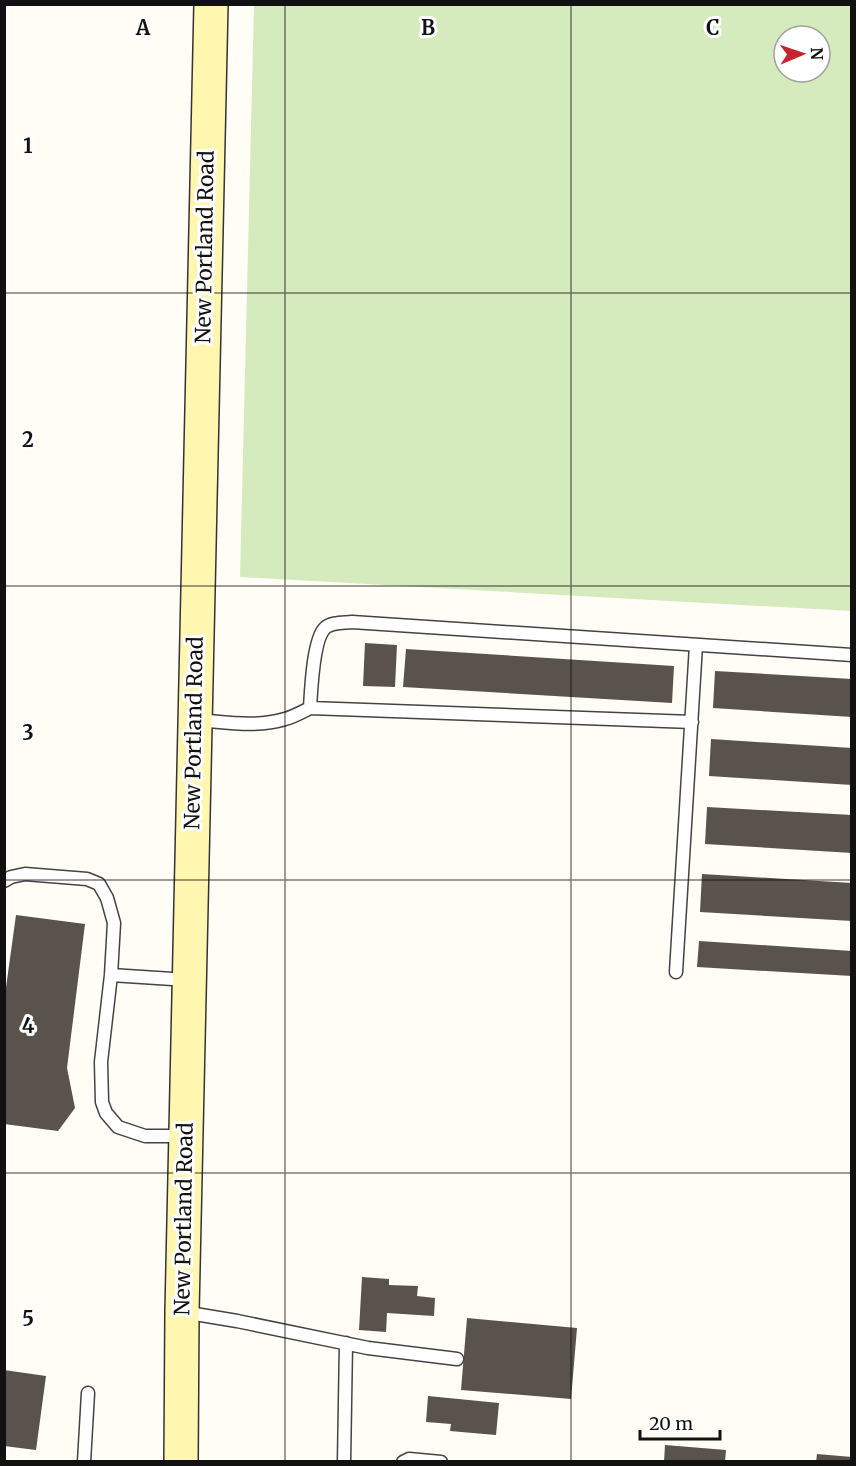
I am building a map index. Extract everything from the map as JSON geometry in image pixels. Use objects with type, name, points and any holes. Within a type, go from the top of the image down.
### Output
[{"type":"street","name":"New Portland Road","points":[[181,1461],[182,1312],[211,4]]},
{"type":"lane","points":[[310,708],[320,635],[332,624],[364,623],[852,655]]},
{"type":"lane","points":[[676,972],[696,645]]},
{"type":"lane","points":[[195,720],[270,723],[286,719],[310,708],[692,722]]},
{"type":"lane","points":[[4,881],[26,874],[87,879],[99,884],[107,898],[114,923],[102,1062],[102,1102],[105,1113],[118,1127],[145,1136],[186,1136]]},
{"type":"lane","points":[[111,975],[189,980]]},
{"type":"lane","points":[[182,1312],[346,1343],[458,1359]]},
{"type":"lane","points":[[344,1461],[346,1343]]},
{"type":"lane","points":[[84,1461],[88,1393]]},
{"type":"lane","points":[[403,1461],[409,1459],[441,1461]]},
{"type":"green space","points":[[254,5],[851,5],[851,611],[240,577]]},
{"type":"building","points":[[365,643],[397,645],[395,687],[363,686]]},
{"type":"building","points":[[406,649],[674,666],[672,703],[403,687]]},
{"type":"building","points":[[715,671],[852,679],[852,717],[713,708]]},
{"type":"building","points":[[711,739],[852,748],[852,785],[709,776]]},
{"type":"building","points":[[707,807],[852,815],[852,853],[705,844]]},
{"type":"building","points":[[702,874],[852,883],[852,921],[700,912]]},
{"type":"building","points":[[16,915],[85,924],[67,1068],[75,1108],[58,1131],[4,1124],[4,1002]]},
{"type":"building","points":[[699,941],[852,951],[852,976],[697,967]]},
{"type":"building","points":[[362,1277],[389,1279],[389,1285],[418,1286],[417,1296],[435,1298],[434,1316],[387,1313],[386,1332],[359,1330]]},
{"type":"building","points":[[467,1318],[577,1328],[571,1399],[461,1390]]},
{"type":"building","points":[[4,1370],[46,1376],[36,1450],[4,1446]]},
{"type":"building","points":[[428,1396],[499,1403],[496,1435],[450,1431],[451,1424],[426,1422]]},
{"type":"building","points":[[665,1445],[726,1450],[725,1462],[664,1462]]},
{"type":"building","points":[[817,1454],[852,1457],[852,1462],[816,1462]]}]
